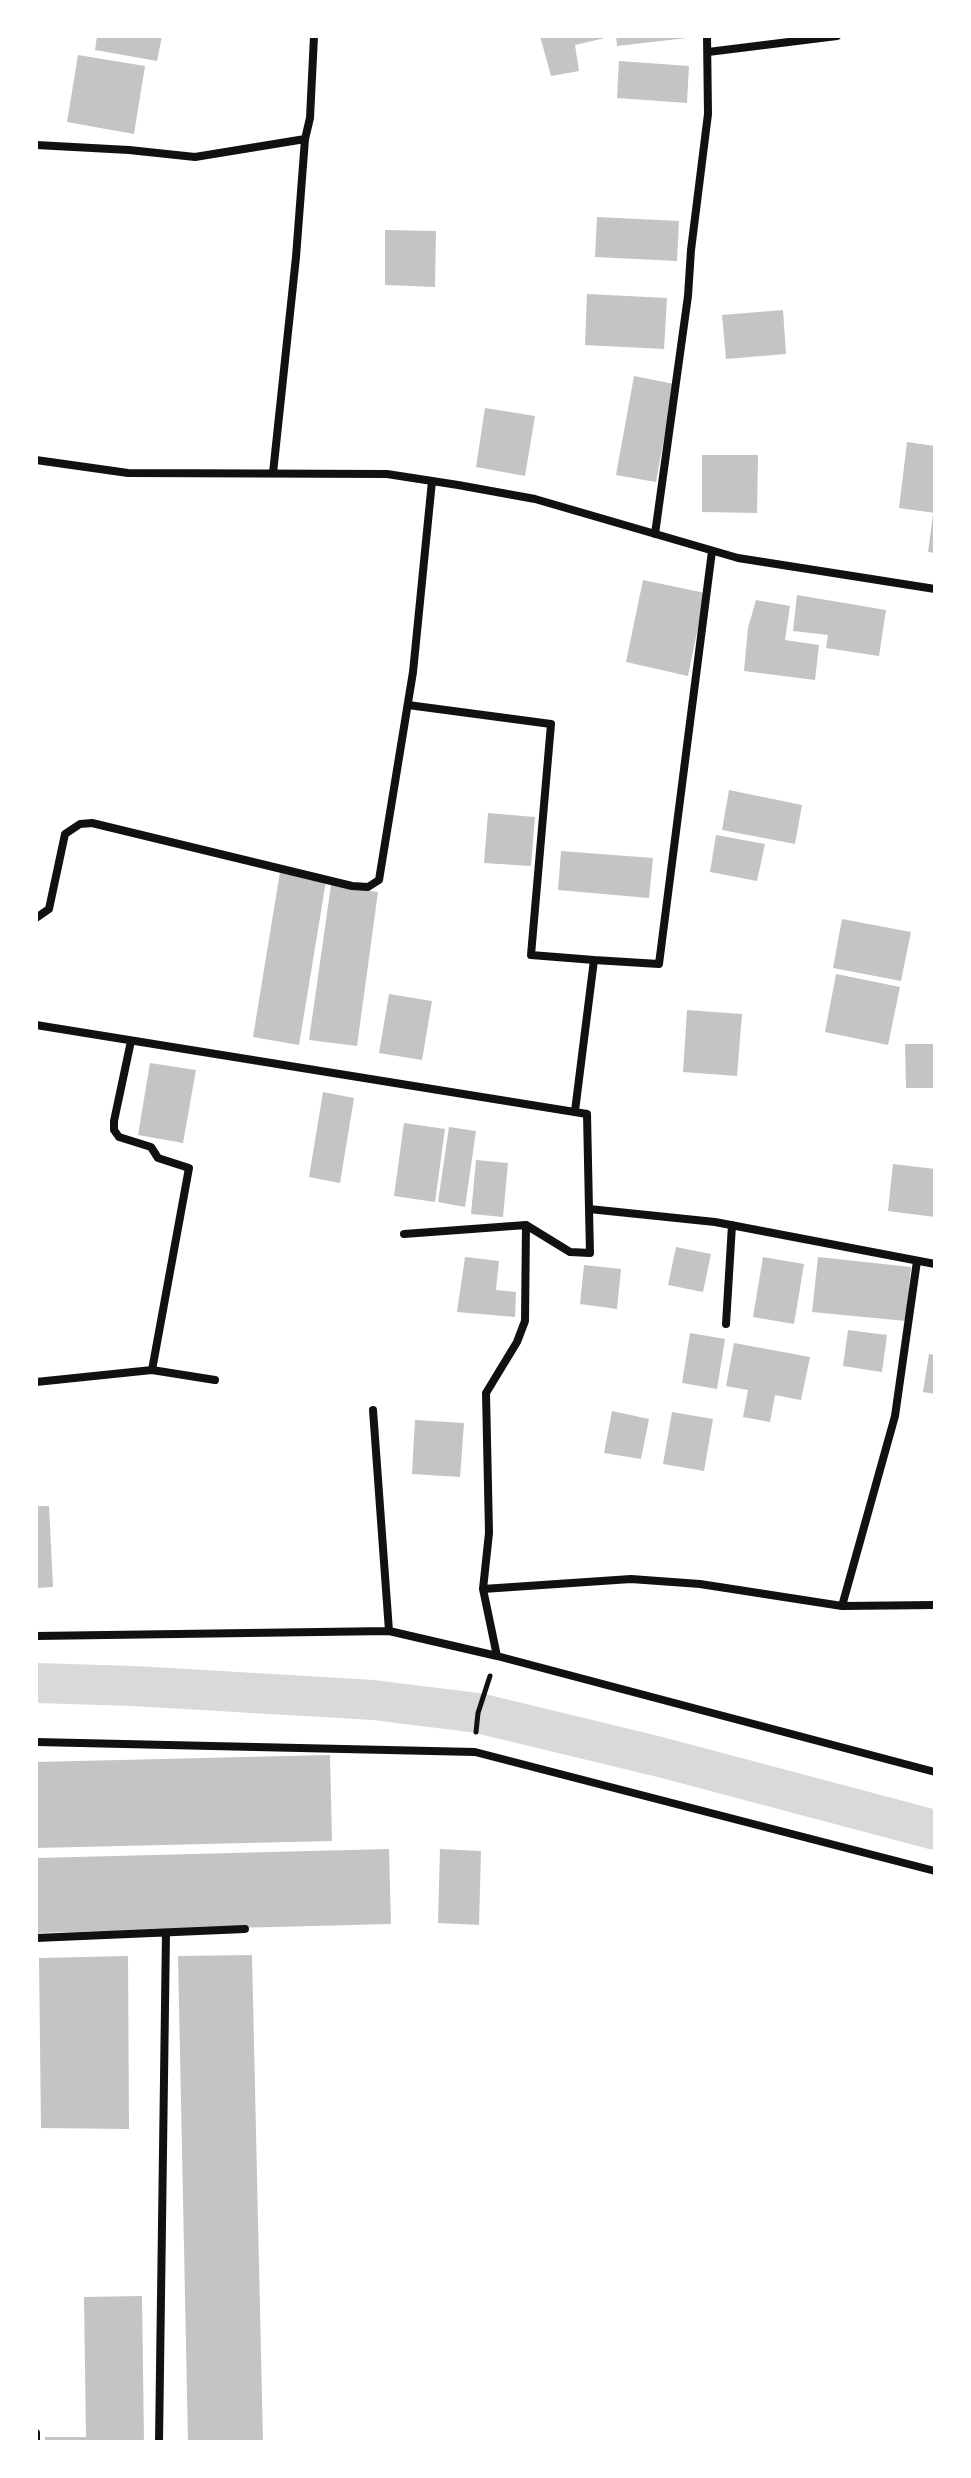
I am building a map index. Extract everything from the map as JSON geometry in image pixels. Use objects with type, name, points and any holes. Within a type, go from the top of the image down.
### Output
[{"type":"street","points":[[273,473],[305,139],[310,118],[314,36]]},
{"type":"street","points":[[655,534],[688,296],[708,114],[707,36]]},
{"type":"street","points":[[708,52],[837,36]]},
{"type":"street","points":[[36,145],[195,157],[305,139]]},
{"type":"street","points":[[36,460],[128,473],[387,474],[535,499],[738,558],[935,589]]},
{"type":"street","points":[[36,918],[49,909],[65,834],[80,824],[92,823],[352,886],[368,887],[379,880],[408,705],[432,481]]},
{"type":"street","points":[[408,705],[551,724],[531,955],[659,964],[712,551]]},
{"type":"street","points":[[575,1111],[594,960]]},
{"type":"street","points":[[36,1025],[587,1114],[590,1253],[570,1252],[526,1225],[404,1234]]},
{"type":"street","points":[[131,1041],[114,1121],[116,1134],[151,1147],[158,1158],[189,1168],[152,1370]]},
{"type":"street","points":[[589,1209],[732,1225],[935,1264]]},
{"type":"street","points":[[497,1656],[483,1589],[489,1533],[486,1393],[517,1342],[525,1321],[526,1225]]},
{"type":"street","points":[[726,1324],[732,1225]]},
{"type":"street","points":[[842,1606],[895,1416],[917,1261]]},
{"type":"street","points":[[36,1382],[152,1370],[215,1380]]},
{"type":"street","points":[[373,1410],[389,1631]]},
{"type":"street","points":[[483,1589],[631,1579],[700,1584],[842,1606],[935,1605]]},
{"type":"street","points":[[36,1636],[389,1631],[497,1656],[935,1772]]},
{"type":"street","points":[[36,1742],[475,1752],[935,1871]]},
{"type":"street","points":[[36,1938],[245,1929]]},
{"type":"street","points":[[159,2442],[166,1933]]},
{"type":"street","points":[[36,2433],[36,2442]]},
{"type":"path","points":[[475,1752],[478,1713],[497,1656]]},
{"type":"building","points":[[97,36],[162,36],[157,61],[95,50]]},
{"type":"building","points":[[540,36],[605,38],[575,45],[579,71],[551,76]]},
{"type":"building","points":[[616,36],[687,36],[687,38],[617,46]]},
{"type":"building","points":[[78,55],[145,66],[134,134],[67,122]]},
{"type":"building","points":[[619,61],[689,66],[687,103],[617,98]]},
{"type":"building","points":[[597,217],[679,221],[677,261],[595,257]]},
{"type":"building","points":[[385,230],[436,231],[435,287],[385,285]]},
{"type":"building","points":[[587,294],[667,298],[664,349],[585,345]]},
{"type":"building","points":[[783,310],[786,354],[726,359],[722,315]]},
{"type":"building","points":[[634,376],[674,384],[656,482],[616,475]]},
{"type":"building","points":[[485,408],[535,416],[525,476],[476,467]]},
{"type":"building","points":[[907,442],[935,446],[935,513],[899,508]]},
{"type":"building","points":[[702,455],[758,455],[757,513],[702,512]]},
{"type":"building","points":[[935,514],[935,553],[928,552]]},
{"type":"building","points":[[643,580],[705,593],[688,676],[626,662]]},
{"type":"building","points":[[797,595],[886,610],[879,656],[826,648],[828,635],[793,631]]},
{"type":"building","points":[[756,600],[790,606],[785,640],[819,645],[815,680],[744,671],[748,628]]},
{"type":"building","points":[[729,790],[802,805],[795,844],[722,830]]},
{"type":"building","points":[[488,813],[535,817],[531,866],[484,863]]},
{"type":"building","points":[[716,835],[765,844],[757,881],[710,872]]},
{"type":"building","points":[[561,851],[653,858],[649,898],[558,890]]},
{"type":"building","points":[[280,872],[326,881],[299,1045],[253,1037]]},
{"type":"building","points":[[331,885],[378,892],[357,1046],[309,1040]]},
{"type":"building","points":[[842,919],[911,932],[901,981],[833,968]]},
{"type":"building","points":[[836,974],[900,987],[888,1045],[825,1032]]},
{"type":"building","points":[[389,994],[432,1001],[422,1060],[379,1053]]},
{"type":"building","points":[[687,1010],[742,1014],[737,1076],[683,1072]]},
{"type":"building","points":[[905,1044],[935,1044],[935,1088],[906,1088]]},
{"type":"building","points":[[150,1063],[196,1070],[183,1143],[138,1135]]},
{"type":"building","points":[[323,1092],[354,1098],[340,1183],[309,1177]]},
{"type":"building","points":[[404,1123],[445,1129],[435,1202],[394,1196]]},
{"type":"building","points":[[449,1127],[476,1131],[465,1207],[438,1202]]},
{"type":"building","points":[[476,1160],[508,1163],[503,1217],[471,1214]]},
{"type":"building","points":[[893,1164],[935,1169],[935,1217],[888,1211]]},
{"type":"building","points":[[676,1247],[711,1254],[703,1292],[668,1285]]},
{"type":"building","points":[[465,1257],[499,1261],[496,1290],[516,1292],[515,1317],[457,1312]]},
{"type":"building","points":[[763,1257],[804,1264],[794,1324],[753,1317]]},
{"type":"building","points":[[818,1257],[911,1267],[906,1321],[812,1312]]},
{"type":"building","points":[[584,1265],[621,1269],[617,1309],[580,1304]]},
{"type":"building","points":[[848,1330],[887,1335],[882,1372],[843,1366]]},
{"type":"building","points":[[690,1333],[725,1339],[717,1389],[682,1383]]},
{"type":"building","points":[[734,1343],[810,1357],[801,1400],[775,1395],[770,1422],[743,1417],[748,1390],[726,1386]]},
{"type":"building","points":[[929,1354],[935,1355],[935,1394],[923,1392]]},
{"type":"building","points":[[612,1411],[649,1419],[641,1459],[604,1453]]},
{"type":"building","points":[[672,1412],[713,1419],[704,1471],[663,1464]]},
{"type":"building","points":[[415,1420],[464,1423],[460,1477],[412,1474]]},
{"type":"building","points":[[36,1506],[49,1506],[53,1587],[36,1588]]},
{"type":"building","points":[[330,1755],[332,1841],[36,1848],[36,1762]]},
{"type":"building","points":[[389,1849],[391,1924],[36,1933],[36,1858]]},
{"type":"building","points":[[440,1849],[481,1851],[479,1925],[438,1923]]},
{"type":"building","points":[[252,1955],[263,2442],[188,2442],[178,1956]]},
{"type":"building","points":[[128,1956],[129,2129],[41,2128],[39,1958]]},
{"type":"building","points":[[142,2296],[144,2442],[45,2442],[45,2437],[86,2437],[84,2297]]},
{"type":"waterway","points":[[36,1683],[373,1700],[478,1713],[660,1757],[935,1830]]}]
